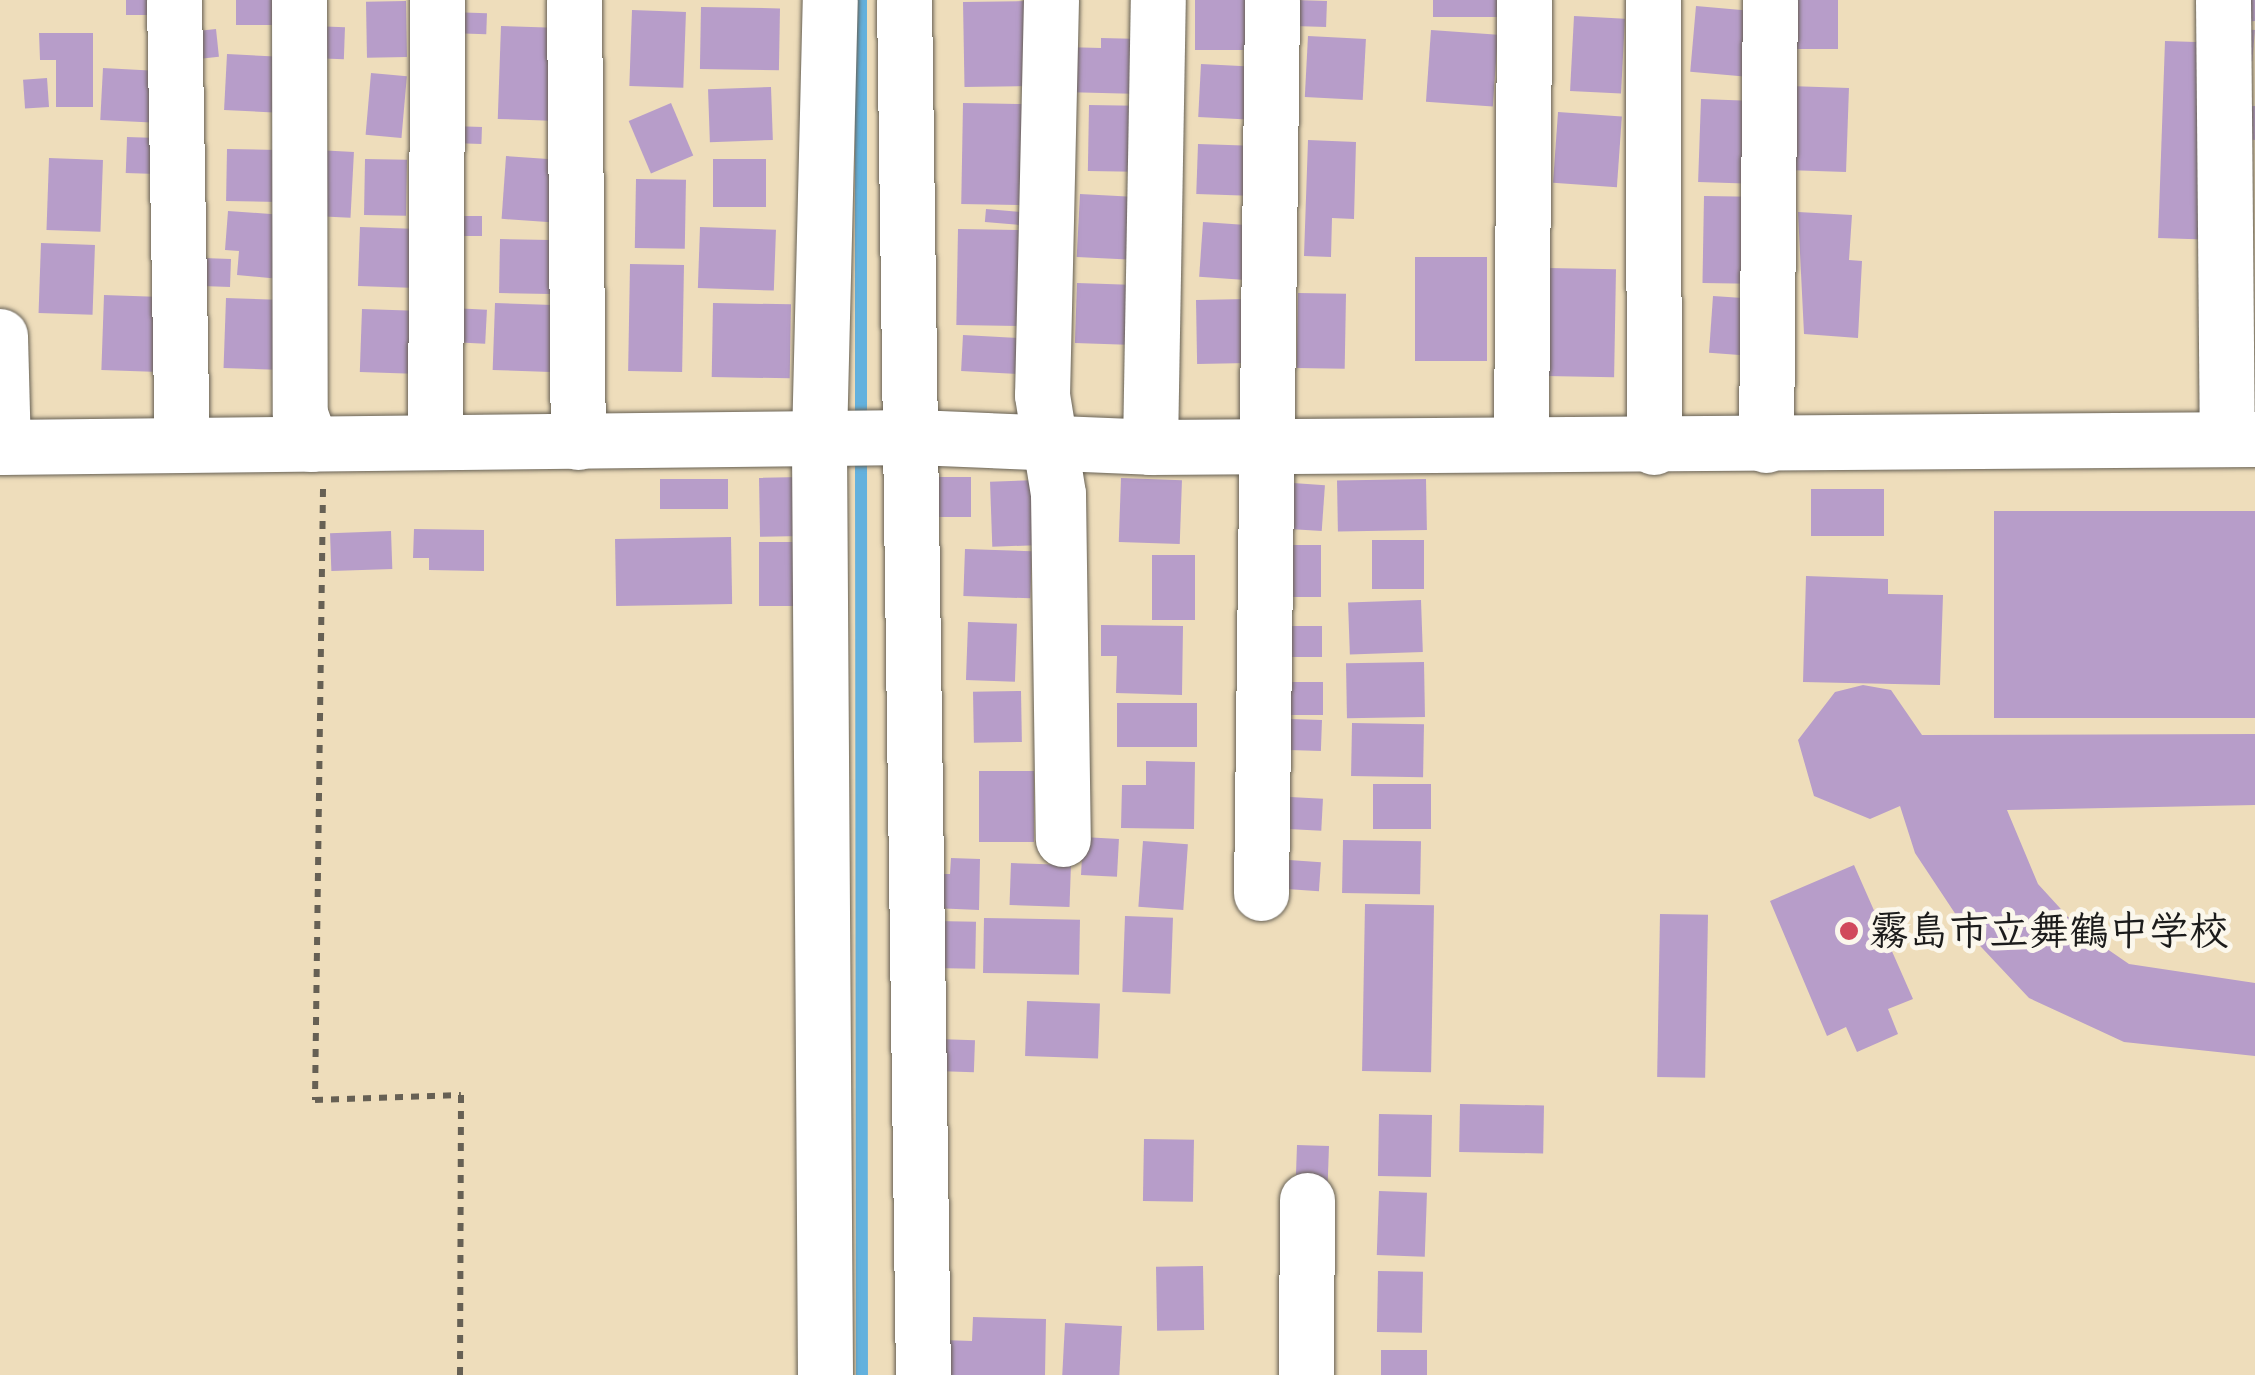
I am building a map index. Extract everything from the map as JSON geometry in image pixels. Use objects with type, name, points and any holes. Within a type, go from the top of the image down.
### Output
[{"type":"street","points":[[174,0],[182,444]]},
{"type":"street","points":[[299,0],[300,414],[311,444]]},
{"type":"street","points":[[435,442],[437,0]]},
{"type":"street","points":[[574,0],[578,442]]},
{"type":"street","points":[[825,1375],[830,0]]},
{"type":"street","points":[[904,0],[923,1375]]},
{"type":"street","points":[[1051,0],[1046,444],[1058,494],[1063,840]]},
{"type":"street","points":[[1150,447],[1158,0]]},
{"type":"street","points":[[1261,893],[1272,445],[1272,0]]},
{"type":"street","points":[[1521,444],[1524,0]]},
{"type":"street","points":[[1653,0],[1654,448]]},
{"type":"street","points":[[1766,445],[1770,0]]},
{"type":"street","points":[[0,336],[1,447],[908,437],[1150,447],[1521,444],[1654,448],[2241,439],[2223,0]]},
{"type":"street","points":[[1306,1375],[1307,1200]]},
{"type":"path","points":[[311,444],[324,489],[315,1100],[461,1094],[460,1375]]},
{"type":"building","points":[[126,0],[157,0],[157,15],[126,15]]},
{"type":"building","points":[[236,0],[289,0],[289,25],[236,25]]},
{"type":"building","points":[[1195,0],[1259,0],[1259,50],[1195,50]]},
{"type":"building","points":[[1295,0],[1327,1],[1326,27],[1294,26]]},
{"type":"building","points":[[1433,0],[1499,0],[1499,17],[1433,17]]},
{"type":"building","points":[[1793,0],[1838,0],[1838,49],[1793,49]]},
{"type":"building","points":[[2241,0],[2255,0],[2255,21],[2243,22]]},
{"type":"building","points":[[406,1],[407,57],[367,58],[366,2]]},
{"type":"building","points":[[1027,1],[1028,86],[964,87],[963,2]]},
{"type":"building","points":[[1696,6],[1753,11],[1747,77],[1690,72]]},
{"type":"building","points":[[701,7],[780,8],[779,70],[700,69]]},
{"type":"building","points":[[632,10],[686,12],[683,88],[629,86]]},
{"type":"building","points":[[449,12],[487,13],[486,34],[448,33]]},
{"type":"building","points":[[1574,16],[1625,19],[1621,94],[1570,91]]},
{"type":"building","points":[[312,26],[345,27],[344,59],[311,58]]},
{"type":"building","points":[[501,26],[554,28],[551,121],[498,119]]},
{"type":"building","points":[[216,29],[219,57],[198,59],[195,31]]},
{"type":"building","points":[[2243,29],[2255,30],[2252,61],[2240,60]]},
{"type":"building","points":[[1431,30],[1498,35],[1493,106],[1426,102]]},
{"type":"building","points":[[39,33],[93,33],[93,107],[56,107],[56,60],[40,60]]},
{"type":"building","points":[[1308,36],[1366,39],[1363,100],[1305,97]]},
{"type":"building","points":[[1101,38],[1142,39],[1141,94],[1063,92],[1064,47],[1101,48]]},
{"type":"building","points":[[2165,41],[2218,43],[2211,240],[2158,238]]},
{"type":"building","points":[[227,54],[281,57],[278,113],[224,110]]},
{"type":"building","points":[[1201,64],[1265,67],[1262,120],[1198,117]]},
{"type":"building","points":[[103,68],[159,71],[156,123],[100,120]]},
{"type":"building","points":[[371,73],[407,76],[401,138],[366,135]]},
{"type":"building","points":[[47,78],[49,107],[25,109],[23,80]]},
{"type":"building","points":[[1789,86],[1849,88],[1846,172],[1786,170]]},
{"type":"building","points":[[771,87],[773,140],[710,142],[708,89]]},
{"type":"building","points":[[1701,99],[1755,101],[1752,184],[1698,182]]},
{"type":"building","points":[[671,103],[693,155],[651,173],[629,121]]},
{"type":"building","points":[[963,103],[1027,104],[1025,205],[961,204]]},
{"type":"building","points":[[1089,105],[1136,106],[1135,172],[1088,171]]},
{"type":"building","points":[[2250,106],[2255,106],[2255,140],[2248,139]]},
{"type":"building","points":[[1558,112],[1622,116],[1617,187],[1553,183]]},
{"type":"building","points":[[452,126],[482,127],[481,144],[451,143]]},
{"type":"building","points":[[127,137],[158,138],[157,174],[126,173]]},
{"type":"building","points":[[1308,140],[1356,142],[1354,219],[1332,218],[1331,257],[1304,256]]},
{"type":"building","points":[[1198,144],[1258,146],[1256,196],[1196,194]]},
{"type":"building","points":[[227,149],[280,150],[279,202],[226,201]]},
{"type":"building","points":[[317,150],[354,152],[350,218],[314,216]]},
{"type":"building","points":[[506,156],[559,160],[554,223],[502,219]]},
{"type":"building","points":[[49,158],[103,160],[100,232],[46,230]]},
{"type":"building","points":[[365,159],[407,160],[406,216],[364,215]]},
{"type":"building","points":[[713,159],[766,159],[766,207],[713,207]]},
{"type":"building","points":[[636,179],[686,180],[685,249],[635,248]]},
{"type":"building","points":[[1080,194],[1136,197],[1133,260],[1077,257]]},
{"type":"building","points":[[1704,196],[1752,197],[1750,284],[1702,283]]},
{"type":"building","points":[[986,209],[1023,212],[1022,225],[985,222]]},
{"type":"building","points":[[228,211],[284,215],[280,279],[237,275],[239,251],[225,250]]},
{"type":"building","points":[[1798,212],[1852,215],[1849,260],[1862,261],[1858,338],[1804,334]]},
{"type":"building","points":[[454,216],[482,216],[482,236],[454,236]]},
{"type":"building","points":[[1203,222],[1264,226],[1260,281],[1199,277]]},
{"type":"building","points":[[360,227],[412,229],[410,288],[358,286]]},
{"type":"building","points":[[700,227],[776,230],[774,291],[698,288]]},
{"type":"building","points":[[958,229],[1029,230],[1027,326],[956,325]]},
{"type":"building","points":[[500,239],[551,240],[550,294],[499,293]]},
{"type":"building","points":[[41,243],[95,245],[93,315],[39,313]]},
{"type":"building","points":[[1415,257],[1487,257],[1487,361],[1415,361]]},
{"type":"building","points":[[203,258],[231,259],[230,287],[202,286]]},
{"type":"building","points":[[630,264],[684,265],[682,372],[628,371]]},
{"type":"building","points":[[1548,268],[1616,269],[1614,377],[1546,376]]},
{"type":"building","points":[[1077,283],[1136,285],[1134,345],[1075,343]]},
{"type":"building","points":[[1298,293],[1346,294],[1345,369],[1297,368]]},
{"type":"building","points":[[104,295],[162,297],[159,372],[101,370]]},
{"type":"building","points":[[1713,296],[1754,299],[1750,356],[1709,353]]},
{"type":"building","points":[[226,298],[285,300],[283,370],[224,368]]},
{"type":"building","points":[[1247,299],[1248,363],[1197,364],[1196,300]]},
{"type":"building","points":[[495,303],[560,305],[558,372],[493,370]]},
{"type":"building","points":[[713,303],[791,304],[790,378],[712,377]]},
{"type":"building","points":[[452,308],[487,310],[485,344],[450,342]]},
{"type":"building","points":[[362,309],[415,311],[413,374],[360,372]]},
{"type":"building","points":[[963,335],[1025,338],[1023,374],[961,371]]},
{"type":"building","points":[[802,477],[803,536],[760,537],[759,478]]},
{"type":"building","points":[[937,477],[971,477],[971,517],[937,517]]},
{"type":"building","points":[[1121,478],[1182,480],[1180,544],[1119,542]]},
{"type":"building","points":[[660,479],[728,479],[728,509],[660,509]]},
{"type":"building","points":[[1426,479],[1427,530],[1338,532],[1337,481]]},
{"type":"building","points":[[1040,480],[1042,545],[992,547],[990,482]]},
{"type":"building","points":[[1293,483],[1325,485],[1322,531],[1290,529]]},
{"type":"building","points":[[1811,489],[1884,489],[1884,536],[1811,536]]},
{"type":"building","points":[[1994,511],[2255,511],[2255,718],[1994,718]]},
{"type":"building","points":[[414,529],[484,530],[484,571],[429,570],[429,558],[413,558]]},
{"type":"building","points":[[391,531],[392,569],[331,571],[330,533]]},
{"type":"building","points":[[731,537],[732,604],[616,606],[615,539]]},
{"type":"building","points":[[1372,540],[1424,540],[1424,589],[1372,589]]},
{"type":"building","points":[[759,542],[807,542],[807,606],[759,606]]},
{"type":"building","points":[[1292,545],[1321,545],[1321,597],[1292,597]]},
{"type":"building","points":[[965,549],[1032,551],[1030,598],[963,596]]},
{"type":"building","points":[[1152,555],[1195,555],[1195,620],[1152,620]]},
{"type":"building","points":[[1806,576],[1888,579],[1888,594],[1943,595],[1940,685],[1803,682]]},
{"type":"building","points":[[1421,600],[1423,652],[1350,655],[1348,603]]},
{"type":"building","points":[[968,622],[1017,624],[1015,682],[966,680]]},
{"type":"building","points":[[1101,625],[1183,626],[1182,695],[1116,693],[1117,656],[1101,656]]},
{"type":"building","points":[[1291,626],[1322,626],[1322,657],[1291,657]]},
{"type":"building","points":[[1424,662],[1425,717],[1347,718],[1346,663]]},
{"type":"building","points":[[1290,682],[1323,682],[1323,715],[1290,715]]},
{"type":"building","points":[[1863,685],[1891,690],[1922,735],[2255,734],[2255,805],[2007,810],[2038,884],[2081,931],[2129,964],[2255,983],[2255,1056],[2124,1042],[2029,998],[1968,933],[1915,853],[1900,806],[1870,819],[1814,796],[1798,740],[1835,692]]},
{"type":"building","points":[[1021,691],[1022,742],[974,743],[973,692]]},
{"type":"building","points":[[1117,703],[1197,703],[1197,747],[1117,747]]},
{"type":"building","points":[[1290,719],[1322,720],[1321,751],[1289,750]]},
{"type":"building","points":[[1352,723],[1424,724],[1423,777],[1351,776]]},
{"type":"building","points":[[1146,761],[1195,762],[1194,829],[1121,828],[1122,785],[1146,785]]},
{"type":"building","points":[[979,771],[1034,771],[1034,842],[979,842]]},
{"type":"building","points":[[1373,784],[1431,784],[1431,829],[1373,829]]},
{"type":"building","points":[[1290,797],[1323,799],[1321,831],[1288,829]]},
{"type":"building","points":[[1083,837],[1119,839],[1117,877],[1081,875]]},
{"type":"building","points":[[1343,840],[1421,841],[1420,894],[1342,893]]},
{"type":"building","points":[[1143,841],[1188,844],[1183,910],[1138,907]]},
{"type":"building","points":[[951,858],[980,859],[979,910],[933,908],[934,874],[950,874]]},
{"type":"building","points":[[1289,860],[1321,862],[1319,891],[1287,889]]},
{"type":"building","points":[[1011,863],[1071,865],[1069,907],[1010,905]]},
{"type":"building","points":[[1854,865],[1913,999],[1888,1009],[1898,1034],[1857,1052],[1846,1027],[1827,1036],[1770,901]]},
{"type":"building","points":[[1365,904],[1434,905],[1431,1072],[1362,1071]]},
{"type":"building","points":[[1660,914],[1708,915],[1705,1078],[1657,1077]]},
{"type":"building","points":[[1125,916],[1173,918],[1170,994],[1122,992]]},
{"type":"building","points":[[984,918],[1080,920],[1079,975],[983,973]]},
{"type":"building","points":[[935,921],[976,922],[975,969],[934,968]]},
{"type":"building","points":[[1027,1001],[1100,1004],[1098,1059],[1025,1056]]},
{"type":"building","points":[[937,1039],[975,1040],[974,1072],[936,1071]]},
{"type":"building","points":[[1460,1104],[1544,1105],[1543,1153],[1459,1152]]},
{"type":"building","points":[[1379,1114],[1432,1115],[1431,1177],[1378,1176]]},
{"type":"building","points":[[1144,1139],[1194,1140],[1193,1202],[1143,1201]]},
{"type":"building","points":[[1297,1145],[1329,1146],[1328,1184],[1296,1183]]},
{"type":"building","points":[[1379,1191],[1427,1193],[1425,1257],[1377,1255]]},
{"type":"building","points":[[1203,1266],[1204,1330],[1157,1331],[1156,1267]]},
{"type":"building","points":[[1378,1271],[1423,1272],[1422,1333],[1377,1332]]},
{"type":"building","points":[[973,1317],[1046,1319],[1045,1375],[942,1375],[943,1340],[972,1341]]},
{"type":"building","points":[[1065,1323],[1122,1326],[1119,1375],[1062,1375]]},
{"type":"building","points":[[1381,1350],[1427,1350],[1427,1375],[1381,1375]]},
{"type":"waterway","points":[[861,0],[861,427]]},
{"type":"waterway","points":[[861,452],[862,1375]]},
{"type":"place","name":"霧島市立舞鶴中学校","points":[[1849,931]]}]
